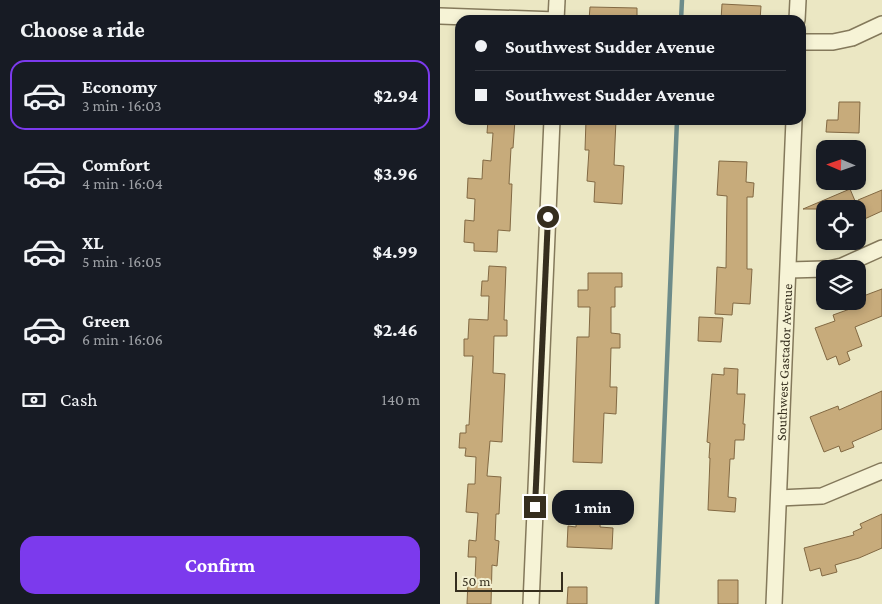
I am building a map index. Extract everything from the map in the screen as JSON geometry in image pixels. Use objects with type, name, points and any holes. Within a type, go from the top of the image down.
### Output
[{"type":"street","points":[[556,15],[557,0]]},
{"type":"street","points":[[797,15],[798,0]]},
{"type":"street","points":[[440,16],[455,17]]},
{"type":"street","points":[[806,42],[833,42],[852,38],[882,24]]},
{"type":"street","points":[[531,604],[552,125]]},
{"type":"street","name":"Southwest Gastador Avenue","points":[[774,604],[794,125]]},
{"type":"street","points":[[855,260],[882,248]]},
{"type":"street","points":[[789,270],[816,269]]},
{"type":"street","points":[[779,498],[822,496],[882,471]]},
{"type":"building","points":[[722,4],[761,6],[760,15],[721,15]]},
{"type":"building","points":[[590,7],[637,8],[637,15],[589,15]]},
{"type":"building","points":[[839,102],[860,102],[859,133],[826,132],[827,120],[838,120]]},
{"type":"building","points":[[488,125],[515,125],[509,184],[512,184],[510,231],[498,230],[497,252],[474,251],[474,243],[464,242],[465,220],[474,221],[475,199],[467,198],[468,178],[482,179],[483,160],[491,161],[493,133],[487,133]]},
{"type":"building","points":[[586,125],[616,125],[614,165],[624,166],[622,204],[594,202],[595,182],[587,181],[589,150],[585,150]]},
{"type":"building","points":[[719,161],[747,162],[746,182],[754,183],[753,197],[747,197],[747,269],[752,269],[750,304],[733,303],[732,315],[715,314],[717,267],[726,268],[727,196],[717,195]]},
{"type":"building","points":[[850,190],[855,200],[824,200]]},
{"type":"building","points":[[882,190],[882,211],[866,218],[866,200],[858,200]]},
{"type":"building","points":[[816,203],[816,209],[803,209]]},
{"type":"building","points":[[489,266],[506,267],[504,320],[507,320],[507,336],[494,336],[493,373],[505,374],[502,442],[490,441],[487,476],[501,477],[499,514],[496,514],[495,540],[499,541],[497,566],[492,565],[491,604],[467,604],[468,580],[475,580],[476,557],[468,557],[469,540],[476,541],[478,513],[466,512],[468,484],[475,484],[476,457],[465,456],[466,448],[459,448],[460,433],[466,433],[466,425],[469,425],[473,356],[464,356],[464,339],[468,339],[469,319],[488,320],[489,296],[481,296],[482,281],[488,281]]},
{"type":"building","points":[[588,273],[622,273],[622,287],[615,287],[615,307],[611,307],[611,333],[620,334],[620,348],[611,348],[610,387],[617,387],[616,414],[604,413],[602,463],[573,462],[577,337],[589,337],[590,307],[578,307],[578,290],[588,290]]},
{"type":"building","points":[[882,289],[882,316],[855,327],[862,346],[847,352],[850,360],[839,365],[836,356],[827,360],[815,328],[835,321],[833,315],[847,310],[866,310],[866,295]]},
{"type":"building","points":[[699,317],[723,318],[721,342],[698,341]]},
{"type":"building","points":[[724,368],[738,369],[737,394],[745,394],[744,440],[735,440],[734,459],[730,459],[728,497],[736,498],[735,512],[708,510],[710,443],[707,442],[712,374],[724,375]]},
{"type":"building","points":[[882,391],[882,429],[852,442],[854,447],[841,452],[839,446],[824,452],[810,417],[838,406],[839,410]]},
{"type":"building","points":[[577,504],[601,505],[600,527],[613,528],[612,549],[567,547],[568,526],[576,527]]},
{"type":"building","points":[[882,514],[882,548],[859,558],[835,565],[837,572],[822,576],[820,568],[810,571],[804,548],[854,535],[853,532],[862,528],[860,524]]},
{"type":"building","points":[[718,580],[738,580],[738,604],[718,604]]},
{"type":"building","points":[[568,587],[587,587],[587,604],[567,604]]},
{"type":"waterway","points":[[681,15],[682,0]]},
{"type":"waterway","points":[[657,604],[677,125]]},
{"type":"route","points":[[535,507],[548,217]]}]
